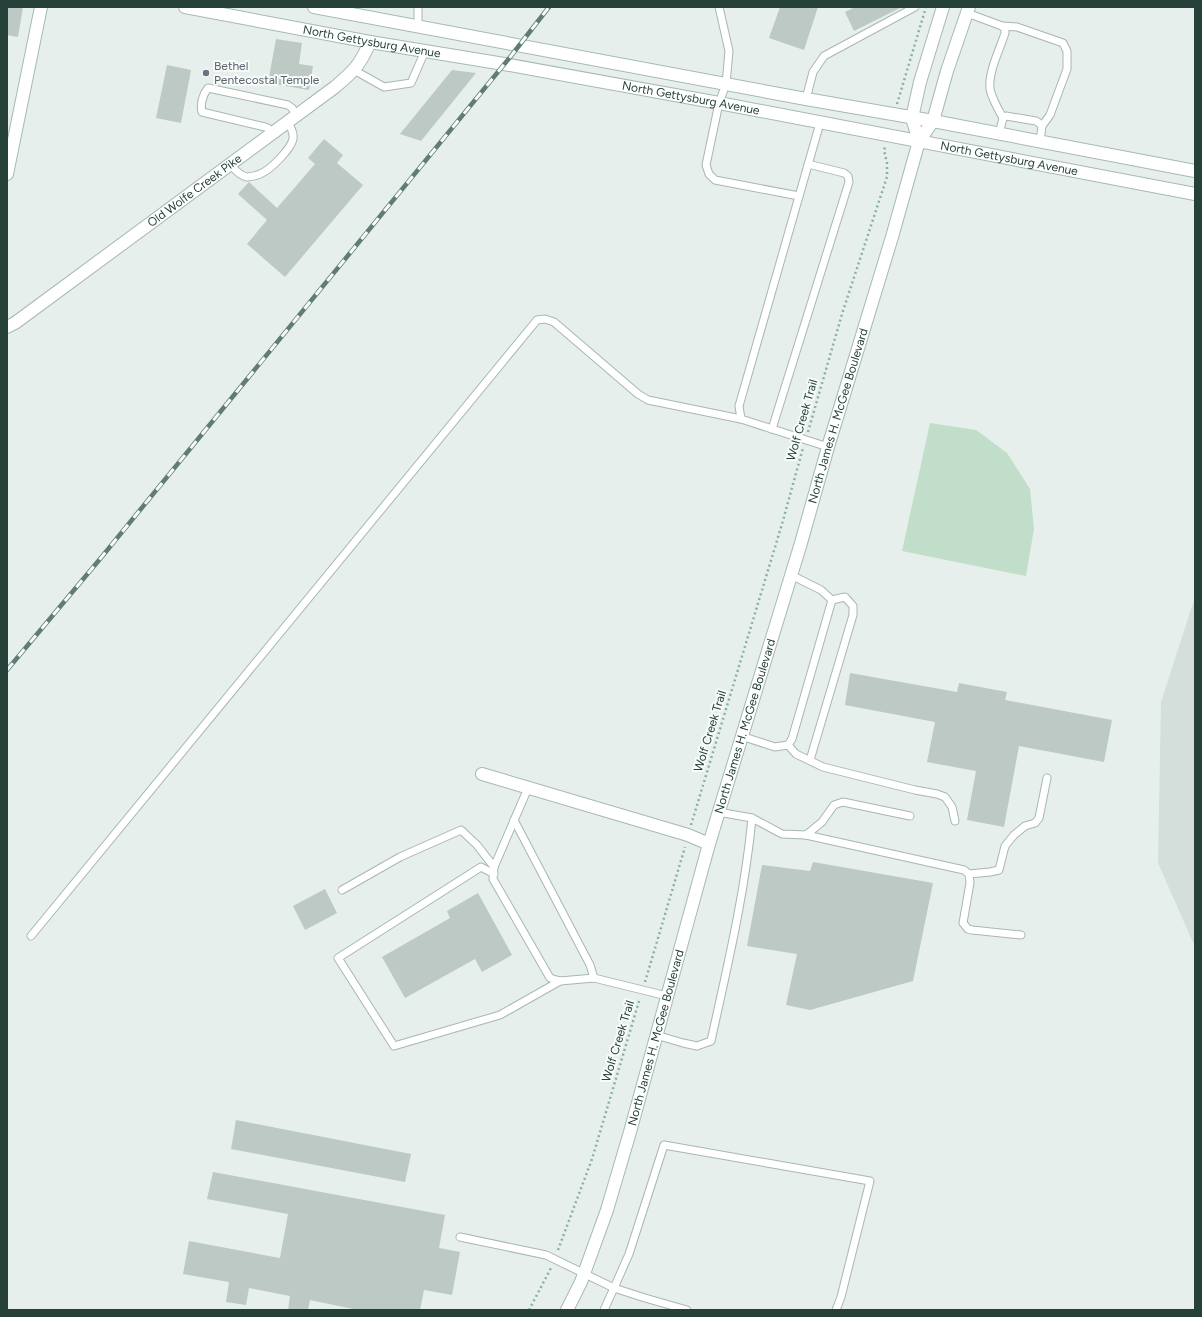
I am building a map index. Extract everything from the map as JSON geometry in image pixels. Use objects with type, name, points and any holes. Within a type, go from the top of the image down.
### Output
[{"type":"main road","points":[[7,174],[41,7]]},
{"type":"main road","name":"North Gettysburg Avenue","points":[[185,7],[370,42],[504,64],[719,103],[1195,194]]},
{"type":"main road","name":"North Gettysburg Avenue","points":[[314,7],[352,10],[418,27],[933,121],[1195,172]]},
{"type":"main road","points":[[919,141],[912,118],[920,82],[941,8]]},
{"type":"main road","name":"North James H. McGee Boulevard","points":[[566,1310],[584,1273],[606,1210],[630,1132],[718,812],[892,238],[919,141],[933,121],[947,71],[968,10]]},
{"type":"main road","name":"Old Wolfe Creek Pike","points":[[7,327],[15,323],[110,254],[335,87],[354,70],[362,60],[370,42]]},
{"type":"main road","points":[[482,774],[688,836],[709,844]]},
{"type":"lane","points":[[418,7],[418,27]]},
{"type":"lane","points":[[719,7],[729,51],[726,84],[719,103],[706,165],[709,174],[715,180],[799,196]]},
{"type":"lane","points":[[806,99],[813,72],[824,56],[915,7]]},
{"type":"lane","points":[[968,10],[1002,26],[1017,27],[1063,43],[1067,51],[1067,69],[1050,115],[1042,126],[1040,141]]},
{"type":"lane","points":[[999,134],[1003,118],[995,103],[990,88],[990,78],[1005,33],[1002,26]]},
{"type":"lane","points":[[354,70],[384,87],[411,84],[424,51]]},
{"type":"lane","points":[[230,164],[237,172],[246,177],[262,174],[277,161],[290,147],[293,138],[291,119],[292,108],[288,105],[208,88],[204,92],[201,108],[202,112],[265,126],[271,134]]},
{"type":"lane","points":[[1003,118],[1006,116],[1036,121],[1042,126]]},
{"type":"lane","points":[[741,419],[739,406],[820,123]]},
{"type":"lane","points":[[772,429],[849,182],[848,176],[844,173],[808,164]]},
{"type":"lane","points":[[31,936],[537,320],[545,319],[554,322],[638,394],[648,400],[741,419],[828,447]]},
{"type":"lane","points":[[790,575],[821,590],[832,600]]},
{"type":"lane","points":[[810,760],[854,615],[853,606],[845,597],[832,600]]},
{"type":"lane","points":[[741,736],[775,747],[788,745],[792,739],[832,600]]},
{"type":"lane","points":[[788,745],[796,754],[823,767],[945,797],[952,807],[955,821]]},
{"type":"lane","points":[[718,812],[752,818],[782,834],[806,835],[964,870],[969,874],[990,872],[999,870],[1005,846],[1014,835],[1025,826],[1035,823],[1039,818],[1047,778]]},
{"type":"lane","points":[[528,788],[494,866],[493,879],[550,978],[560,981],[594,978],[667,996]]},
{"type":"lane","points":[[806,835],[822,822],[834,805],[843,802],[910,816]]},
{"type":"lane","points":[[656,1035],[697,1046],[711,1041],[749,851],[752,818]]},
{"type":"lane","points":[[514,820],[590,965],[594,978]]},
{"type":"lane","points":[[342,890],[400,857],[461,830],[477,845],[494,866]]},
{"type":"lane","points":[[494,874],[481,867],[338,958],[394,1046],[500,1015],[560,981]]},
{"type":"lane","points":[[969,874],[970,883],[963,923],[968,929],[1021,935]]},
{"type":"lane","points":[[604,1310],[629,1254],[664,1145],[870,1181],[841,1298],[836,1310]]},
{"type":"lane","points":[[460,1237],[546,1255],[614,1288],[687,1310]]},
{"type":"path","points":[[899,98],[926,7]]},
{"type":"path","name":"Wolf Creek Trail","points":[[529,1310],[555,1259],[592,1159],[782,524],[842,314],[887,177],[887,163],[884,150]]},
{"type":"shaded area","points":[[1195,597],[1195,947],[1158,863],[1161,702]]},
{"type":"green space","points":[[930,423],[976,430],[1007,453],[1030,489],[1034,529],[1026,576],[902,551]]},
{"type":"building","points":[[7,7],[23,7],[18,37],[7,35]]},
{"type":"building","points":[[780,7],[818,7],[804,50],[769,38]]},
{"type":"building","points":[[855,7],[902,7],[854,31],[845,12]]},
{"type":"building","points":[[276,39],[302,43],[299,64],[313,66],[309,90],[268,83]]},
{"type":"building","points":[[167,65],[191,70],[181,123],[156,118]]},
{"type":"building","points":[[452,70],[476,73],[421,141],[400,134]]},
{"type":"building","points":[[324,139],[343,155],[337,163],[363,185],[285,277],[247,244],[267,220],[238,194],[249,182],[277,208],[315,164],[308,158]]},
{"type":"building","points":[[850,673],[957,692],[959,683],[1007,692],[1005,700],[1112,720],[1104,762],[1019,746],[1004,827],[967,820],[976,771],[927,762],[935,722],[845,705]]},
{"type":"building","points":[[813,862],[933,883],[913,981],[810,1010],[786,1005],[797,954],[747,946],[762,865],[810,871]]},
{"type":"building","points":[[325,889],[337,913],[305,930],[293,906]]},
{"type":"building","points":[[478,893],[512,955],[482,972],[475,959],[405,998],[382,957],[450,918],[447,911]]},
{"type":"building","points":[[236,1120],[411,1154],[405,1182],[231,1149]]},
{"type":"building","points":[[213,1172],[445,1215],[439,1248],[460,1252],[452,1295],[424,1290],[420,1310],[358,1310],[310,1300],[308,1310],[288,1310],[290,1296],[249,1288],[246,1305],[226,1302],[229,1282],[183,1274],[189,1241],[280,1258],[288,1214],[207,1199]]},
{"type":"railway","points":[[7,670],[100,559],[511,56],[549,7]]},
{"type":"place","name":"Bethel Pentecostal Temple","points":[[206,73]]}]
